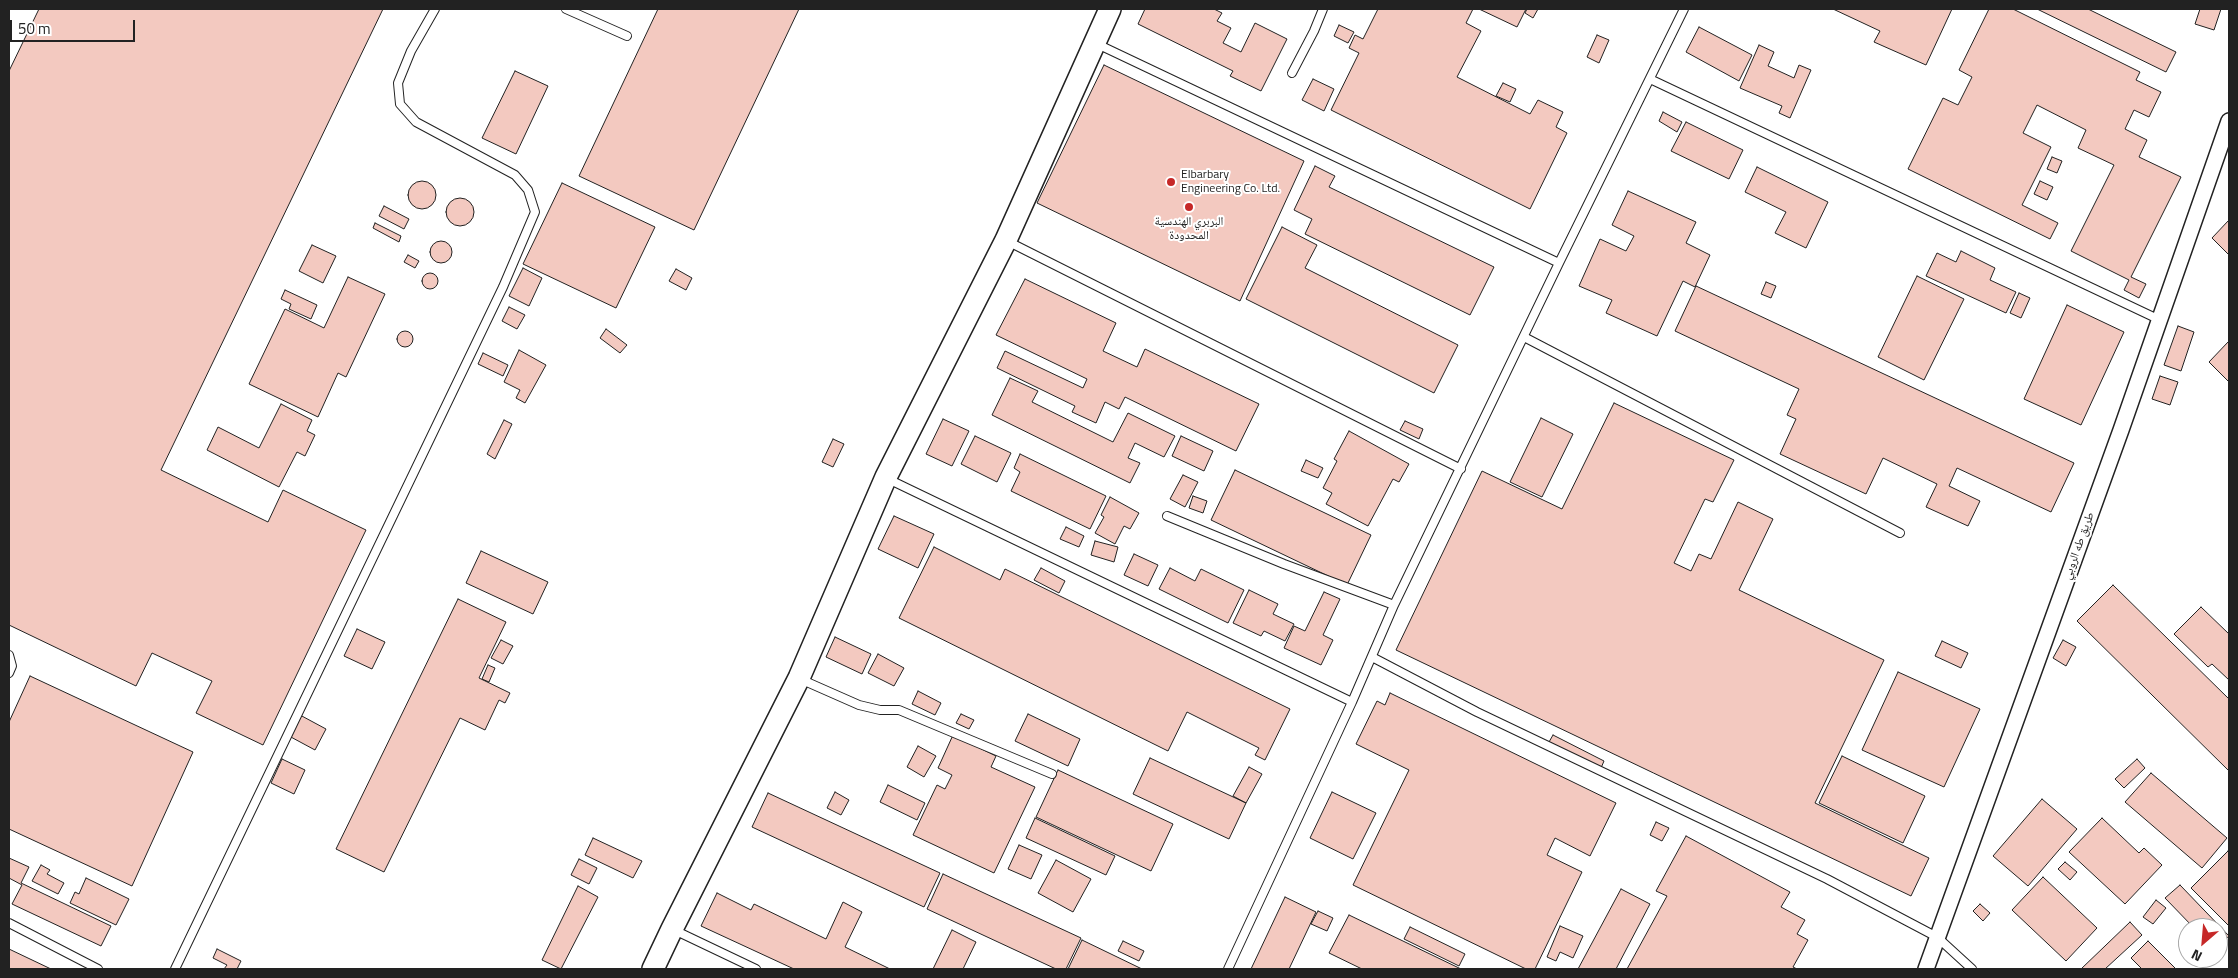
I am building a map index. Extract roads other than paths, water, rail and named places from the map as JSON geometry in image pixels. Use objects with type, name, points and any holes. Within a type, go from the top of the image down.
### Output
[{"type":"street","points":[[653,969],[799,678],[886,478],[1006,240],[1110,9]]},
{"type":"street","name":"طريق طه الروبي","points":[[1926,969],[2160,320],[2229,121]]},
{"type":"lane","points":[[175,969],[469,359],[535,212],[528,190],[515,175],[416,122],[400,104],[398,83],[411,51],[435,9]]},
{"type":"lane","points":[[566,9],[627,36]]},
{"type":"lane","points":[[1292,73],[1323,9]]},
{"type":"lane","points":[[1228,969],[1352,702],[1394,606],[1684,9]]},
{"type":"lane","points":[[1094,42],[1559,263]]},
{"type":"lane","points":[[1650,79],[2160,320]]},
{"type":"lane","points":[[1006,240],[1461,469]]},
{"type":"lane","points":[[1524,337],[1900,533]]},
{"type":"lane","points":[[886,478],[1352,702]]},
{"type":"lane","points":[[1167,516],[1394,606]]},
{"type":"lane","points":[[9,655],[12,666],[9,673]]},
{"type":"lane","points":[[1372,657],[1477,712],[1827,879],[1937,937],[1972,969]]},
{"type":"lane","points":[[799,678],[859,704],[880,710],[900,710],[1052,774]]},
{"type":"lane","points":[[9,923],[98,969]]},
{"type":"lane","points":[[672,929],[756,969]]},
{"type":"place","name":"Elbarbary Engineering Co. Ltd.","points":[[1171,182]]},
{"type":"place","name":"البربري الهندسية المحدودة","points":[[1189,207]]}]
